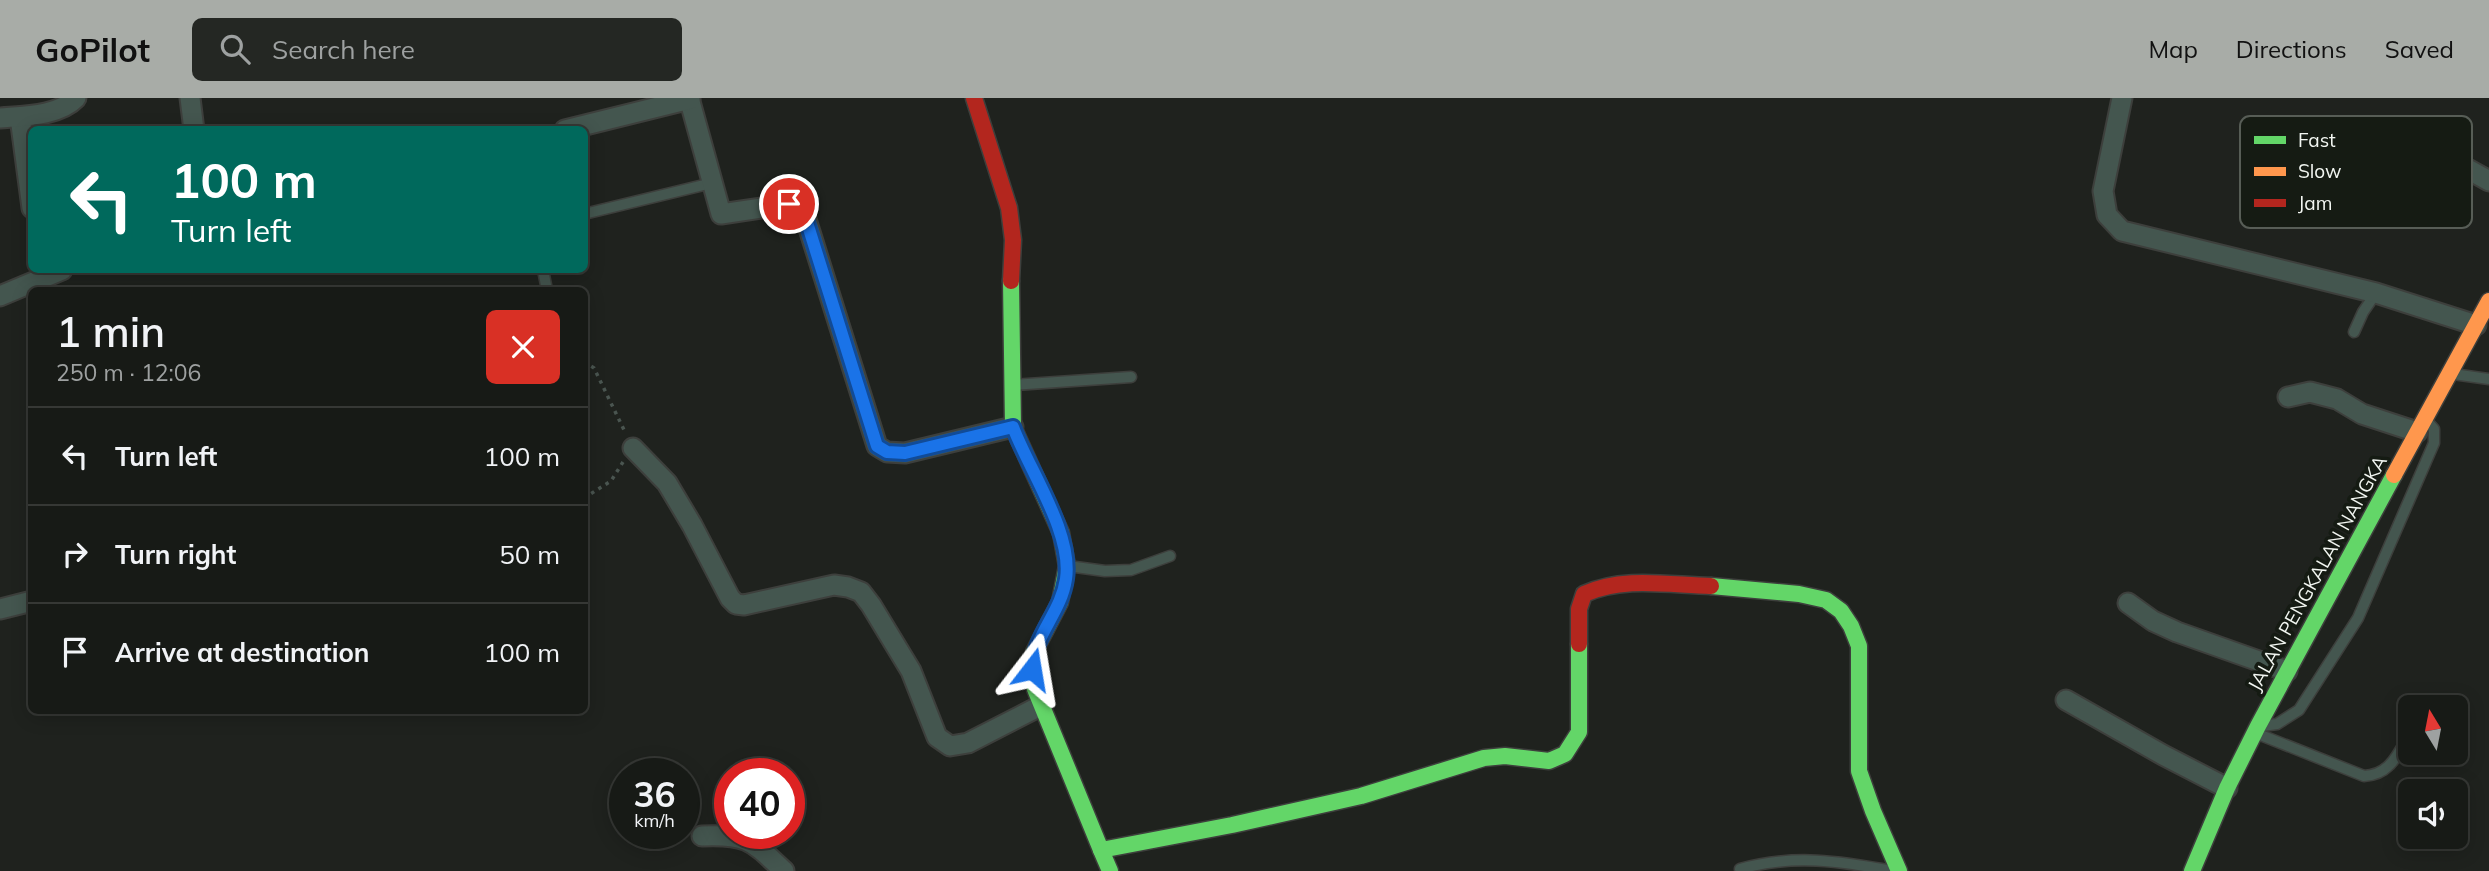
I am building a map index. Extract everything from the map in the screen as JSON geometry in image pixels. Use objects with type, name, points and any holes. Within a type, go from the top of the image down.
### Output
[{"type":"street","points":[[0,118],[20,117],[58,108],[76,98]]},
{"type":"street","points":[[190,98],[194,126]]},
{"type":"street","points":[[974,98],[1009,208],[1013,240],[1010,308],[1013,427],[1061,533],[1067,566],[1060,602],[1034,652],[1032,669],[1035,689],[1110,871]]},
{"type":"street","points":[[2122,98],[2103,191],[2107,215],[2122,231],[2376,293],[2476,325]]},
{"type":"street","points":[[581,126],[690,99],[721,214],[789,204],[797,207],[805,216],[877,446],[887,452],[905,453],[1013,427]]},
{"type":"street","points":[[20,117],[28,178]]},
{"type":"street","points":[[2472,172],[2489,181]]},
{"type":"street","points":[[0,296],[40,274]]},
{"type":"street","name":"JALAN PENGKALAN NANGKA","points":[[2192,871],[2227,788],[2256,729],[2489,301]]},
{"type":"street","points":[[2288,397],[2310,391],[2337,399],[2362,414],[2421,426]]},
{"type":"street","points":[[633,448],[667,483],[730,598],[736,604],[744,605],[834,585],[860,592],[871,605],[911,671],[937,737],[950,746],[968,743],[1042,705]]},
{"type":"street","points":[[1101,850],[1365,795],[1463,763],[1502,756],[1548,763],[1562,759],[1573,746],[1579,732],[1579,609],[1584,594],[1619,583],[1732,587],[1799,594],[1826,600],[1841,611],[1852,626],[1858,646],[1859,771],[1899,871]]},
{"type":"street","points":[[0,609],[28,602]]},
{"type":"street","points":[[2128,603],[2153,621],[2177,632],[2287,671]]},
{"type":"street","points":[[2066,700],[2227,788]]},
{"type":"street","points":[[702,836],[730,835],[754,843],[784,871]]},
{"type":"lane","points":[[588,213],[712,183]]},
{"type":"lane","points":[[2354,332],[2362,312],[2376,293]]},
{"type":"lane","points":[[2449,374],[2489,379]]},
{"type":"lane","points":[[1014,385],[1131,377]]},
{"type":"lane","points":[[2256,729],[2277,724],[2299,710],[2358,618],[2434,443],[2434,429],[2421,426]]},
{"type":"lane","points":[[1067,566],[1105,571],[1131,570],[1170,556]]},
{"type":"lane","points":[[2256,729],[2364,776],[2381,773],[2390,766],[2398,753]]},
{"type":"lane","points":[[1740,869],[1767,861],[1811,859],[1893,871]]},
{"type":"path","points":[[588,364],[594,368],[633,448],[611,481],[588,495]]},
{"type":"traffic: fast","points":[[1011,281],[1013,427],[1061,533],[1067,566],[1060,602],[1034,652],[1032,669],[1035,689],[1101,850]]},
{"type":"traffic: fast","points":[[2192,871],[2227,788],[2258,726],[2394,475]]},
{"type":"traffic: fast","points":[[1711,586],[1799,594],[1826,600],[1841,611],[1851,626],[1859,646],[1859,771],[1899,871]]},
{"type":"traffic: fast","points":[[1110,871],[1101,850],[1232,825],[1361,796],[1484,758],[1505,756],[1549,761],[1565,754],[1579,732],[1579,644]]},
{"type":"traffic: slow","points":[[2394,475],[2489,301]]},
{"type":"traffic: jam","points":[[974,98],[1009,208],[1013,240],[1011,281]]},
{"type":"traffic: jam","points":[[1579,644],[1579,609],[1584,594],[1599,588],[1630,583],[1711,586]]},
{"type":"route","points":[[789,204],[797,207],[805,216],[877,446],[887,452],[905,453],[1013,427],[1061,533],[1067,566],[1060,602],[1034,652],[1032,669]]}]
